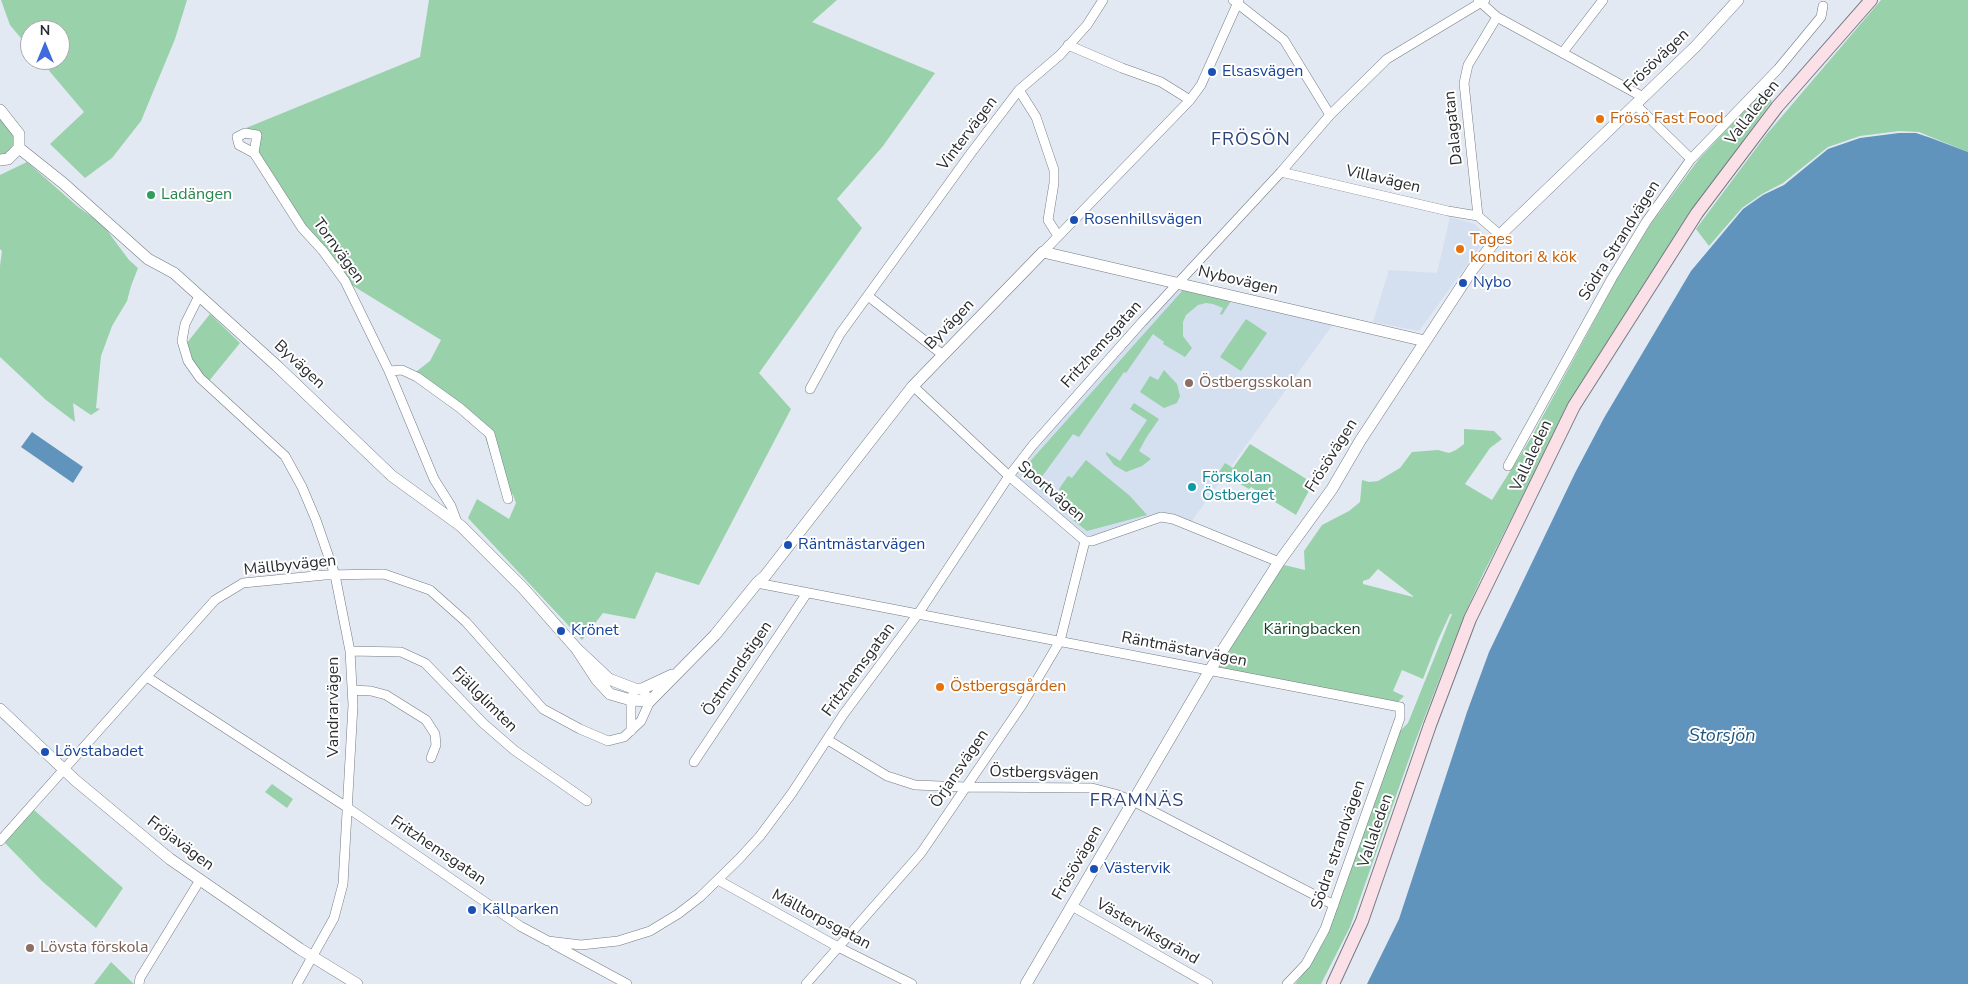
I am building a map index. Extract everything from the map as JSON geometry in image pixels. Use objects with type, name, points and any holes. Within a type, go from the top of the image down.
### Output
[{"type":"main road","name":"Vallaleden","points":[[1333,984],[1362,921],[1430,725],[1470,620],[1574,406],[1697,213],[1777,107],[1871,1]]},
{"type":"street","name":"Vintervägen","points":[[810,389],[840,334],[1019,90],[1060,54],[1088,25],[1103,0]]},
{"type":"street","points":[[1563,52],[1603,0]]},
{"type":"street","name":"Frösövägen","points":[[1026,984],[1210,670],[1279,562],[1332,489],[1360,441],[1472,270],[1500,235],[1716,25],[1738,0]]},
{"type":"street","points":[[1236,1],[1284,40],[1330,115]]},
{"type":"street","name":"Byvägen","points":[[19,148],[63,183],[148,259],[174,273],[392,476],[457,522],[523,588],[576,648],[609,679],[650,701],[715,636],[757,583],[765,576],[913,386],[1190,100],[1201,85],[1236,1]]},
{"type":"street","points":[[1482,1],[1496,17],[1563,52],[1639,101],[1691,160]]},
{"type":"street","name":"Fritzhemsgatan","points":[[147,677],[348,808],[520,926],[548,941],[581,945],[618,941],[650,930],[678,914],[718,880],[760,836],[828,740],[843,715],[918,614],[1009,476],[1033,445],[1281,172],[1330,115],[1388,59],[1482,1]]},
{"type":"street","name":"Södra Strandvägen","points":[[1508,466],[1617,270],[1646,222],[1691,160],[1778,69],[1820,17],[1823,6]]},
{"type":"street","name":"Dalagatan","points":[[1478,216],[1464,83],[1468,65],[1496,17]]},
{"type":"street","points":[[1068,45],[1161,82],[1190,100]]},
{"type":"street","points":[[1019,90],[1036,117],[1054,170],[1054,184],[1048,220],[1058,236]]},
{"type":"street","points":[[0,110],[19,134],[19,148],[8,159],[0,160]]},
{"type":"street","name":"Tornvägen","points":[[254,153],[302,228],[323,251],[345,281],[389,371],[431,472],[451,506],[457,522]]},
{"type":"street","name":"Villavägen","points":[[1281,172],[1448,211],[1478,216]]},
{"type":"street","points":[[1478,216],[1500,235]]},
{"type":"street","name":"Nybovägen","points":[[1044,252],[1425,341]]},
{"type":"street","name":"Vandrarvägen","points":[[200,296],[185,324],[182,341],[188,361],[200,378],[285,456],[306,495],[335,575],[350,651],[353,705],[343,884],[334,918],[297,984]]},
{"type":"street","points":[[868,296],[943,355]]},
{"type":"street","points":[[389,371],[402,370],[417,377],[460,408],[490,434],[508,499]]},
{"type":"street","name":"Sportvägen","points":[[913,386],[1009,476],[1086,541],[1092,541],[1162,517],[1173,518],[1279,562]]},
{"type":"street","name":"Örjansvägen","points":[[806,984],[921,853],[1022,705],[1060,641],[1086,541]]},
{"type":"street","name":"Mällbyvägen","points":[[0,841],[214,600],[243,583],[335,575],[384,574],[430,590],[466,622],[543,709],[580,729],[608,741],[624,737],[631,731]]},
{"type":"street","name":"Räntmästarvägen","points":[[757,583],[1400,707]]},
{"type":"street","name":"Östmundstigen","points":[[694,762],[807,593]]},
{"type":"street","name":"Fjällglimten","points":[[350,651],[401,652],[425,663],[483,723],[514,750],[587,802]]},
{"type":"street","name":"Byvägen","points":[[636,692],[678,672]]},
{"type":"street","points":[[352,690],[371,691],[386,695],[426,720],[435,734],[436,744],[431,758]]},
{"type":"street","points":[[631,731],[636,692]]},
{"type":"street","points":[[631,731],[641,721],[650,701]]},
{"type":"street","name":"Södra strandvägen","points":[[1288,984],[1306,964],[1320,941],[1400,718],[1400,707]]},
{"type":"street","name":"Fröjavägen","points":[[0,709],[150,843],[200,880],[357,984]]},
{"type":"street","name":"Östbergsvägen","points":[[828,740],[887,776],[915,785],[1092,788],[1134,801],[1334,905]]},
{"type":"street","points":[[139,984],[140,978],[200,880]]},
{"type":"street","name":"Mälltorpsgatan","points":[[718,880],[838,947],[912,984]]},
{"type":"street","name":"Västerviksgränd","points":[[1072,906],[1208,984]]},
{"type":"street","points":[[548,941],[627,984]]},
{"type":"shaded area","points":[[1450,217],[1475,224],[1487,237],[1419,331],[1373,322],[1389,270],[1437,273]]},
{"type":"shaded area","name":"Östbergsskolan","points":[[1178,284],[1336,320],[1189,525],[1161,517],[1092,541],[1009,476]]},
{"type":"green space","points":[[1,0],[187,0],[175,39],[141,121],[112,158],[85,178],[50,144],[84,112],[48,70],[70,70],[70,20],[20,20],[20,37],[10,25]]},
{"type":"green space","points":[[429,0],[837,0],[812,22],[935,73],[883,146],[837,199],[862,228],[759,373],[791,409],[699,585],[656,572],[635,619],[603,613],[582,640],[468,518],[477,499],[509,519],[516,503],[506,486],[499,482],[483,430],[414,378],[417,371],[430,361],[441,340],[350,284],[305,227],[257,153],[259,135],[246,128],[420,57]]},
{"type":"green space","points":[[1881,0],[1968,0],[1968,152],[1919,132],[1899,131],[1860,136],[1828,147],[1783,183],[1762,194],[1742,208],[1709,246],[1696,229],[1766,135]]},
{"type":"green space","name":"Käringbacken","points":[[1762,92],[1772,101],[1693,209],[1571,401],[1483,574],[1463,618],[1415,742],[1350,927],[1321,984],[1295,984],[1311,963],[1326,938],[1400,731],[1408,723],[1452,614],[1450,614],[1438,640],[1423,679],[1402,670],[1393,691],[1404,696],[1396,704],[1216,669],[1284,565],[1305,570],[1304,551],[1322,525],[1349,511],[1360,502],[1362,480],[1369,482],[1378,481],[1400,468],[1412,452],[1438,450],[1449,453],[1456,450],[1464,444],[1464,429],[1494,431],[1502,439],[1490,448],[1465,484],[1492,500],[1531,438],[1618,277],[1648,228],[1699,159]],"holes":[[[1378,569],[1413,596],[1363,584],[1363,581],[1369,579]]]},
{"type":"green space","points":[[0,118],[8,126],[14,138],[14,143],[8,154],[0,156]]},
{"type":"green space","points":[[27,162],[77,206],[103,225],[129,260],[138,268],[127,301],[112,326],[101,356],[96,408],[100,409],[91,415],[73,403],[75,422],[46,400],[0,357],[0,266],[2,251],[0,249],[0,175]]},
{"type":"green space","points":[[1183,290],[1231,301],[1222,315],[1220,314],[1223,308],[1206,303],[1198,305],[1186,315],[1183,322],[1183,336],[1192,348],[1185,357],[1163,344],[1164,342],[1153,334],[1079,437],[1073,434],[1038,482],[1050,491],[1047,495],[1024,474],[1025,467]]},
{"type":"green space","points":[[210,314],[240,343],[209,381],[194,364],[186,344]]},
{"type":"green space","points":[[1246,319],[1267,333],[1241,371],[1220,357]]},
{"type":"green space","points":[[1164,370],[1177,384],[1180,396],[1177,403],[1164,408],[1140,392],[1150,376],[1158,380]]},
{"type":"green space","points":[[1134,403],[1159,419],[1139,451],[1151,459],[1142,466],[1126,472],[1114,465],[1106,452],[1120,461],[1147,420],[1130,409]]},
{"type":"green space","points":[[1250,444],[1308,480],[1312,485],[1296,515],[1251,487],[1249,489],[1219,472],[1225,463],[1233,468]]},
{"type":"green space","points":[[1086,460],[1130,496],[1147,515],[1087,531],[1073,520],[1077,514],[1059,489],[1068,476],[1072,478]]},
{"type":"green space","points":[[272,784],[293,799],[287,808],[265,792]]},
{"type":"green space","points":[[34,810],[123,888],[96,928],[42,881],[4,842]]},
{"type":"green space","points":[[111,962],[134,984],[94,984]]},
{"type":"water","name":"Storsjön","points":[[1899,133],[1916,133],[1968,152],[1968,984],[1367,984],[1399,919],[1467,712],[1489,652],[1575,473],[1604,418],[1691,271],[1743,209],[1763,195],[1784,185],[1828,149],[1860,138]]},
{"type":"water","points":[[32,432],[83,467],[73,483],[21,447]]},
{"type":"place","name":"Elsasvägen","points":[[1212,72]]},
{"type":"place","name":"Frösö Fast Food","points":[[1600,119]]},
{"type":"place","name":"Ladängen","points":[[151,195]]},
{"type":"place","name":"Rosenhillsvägen","points":[[1074,220]]},
{"type":"place","name":"Tages konditori & kök","points":[[1460,249]]},
{"type":"place","name":"Nybo","points":[[1463,283]]},
{"type":"place","name":"Östbergsskolan","points":[[1189,383]]},
{"type":"place","name":"Förskolan Östberget","points":[[1192,487]]},
{"type":"place","name":"Räntmästarvägen","points":[[788,545]]},
{"type":"place","name":"Krönet","points":[[561,631]]},
{"type":"place","name":"Östbergsgården","points":[[940,687]]},
{"type":"place","name":"Lövstabadet","points":[[45,752]]},
{"type":"place","name":"Västervik","points":[[1094,869]]},
{"type":"place","name":"Källparken","points":[[472,910]]},
{"type":"place","name":"Lövsta förskola","points":[[30,948]]},
{"type":"district","name":"FRÖSÖN","points":[[1251,141]]},
{"type":"district","name":"FRAMNÄS","points":[[1137,802]]}]
